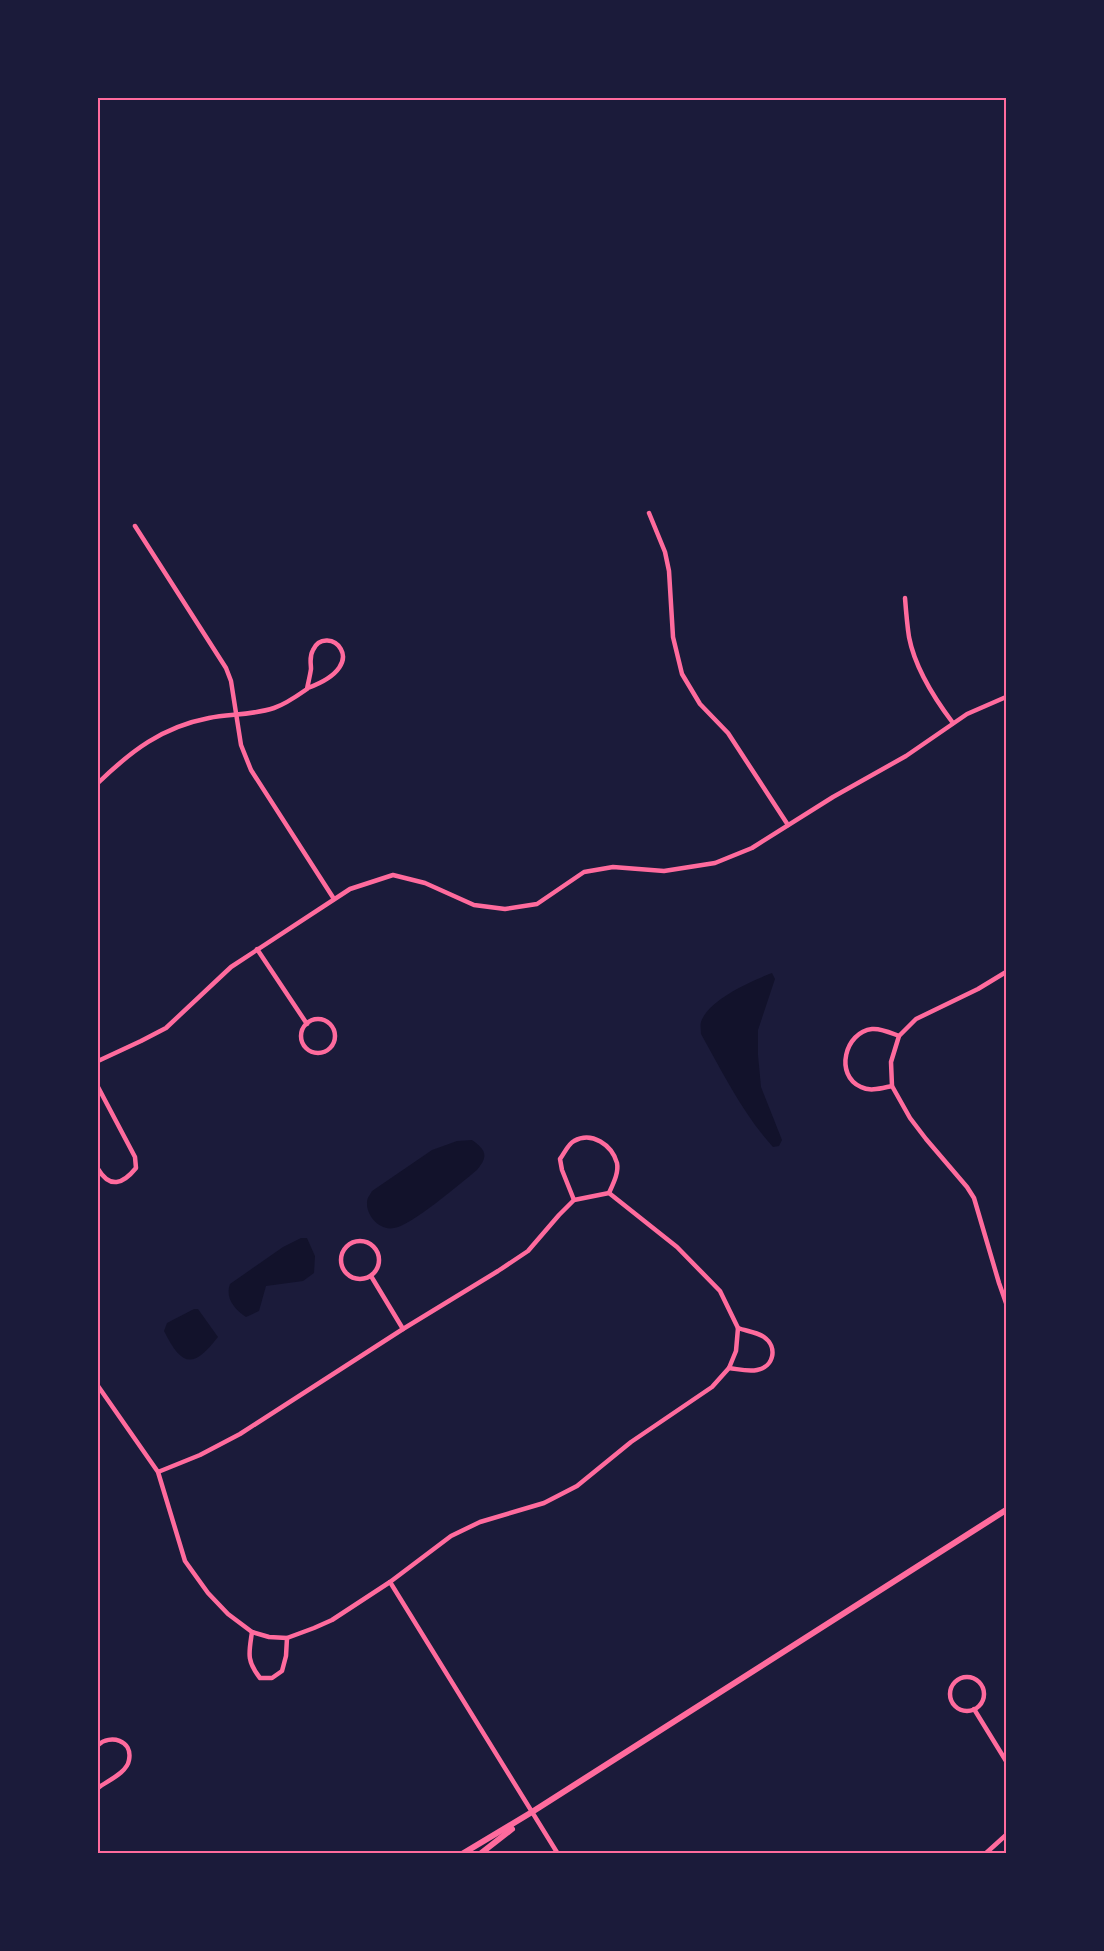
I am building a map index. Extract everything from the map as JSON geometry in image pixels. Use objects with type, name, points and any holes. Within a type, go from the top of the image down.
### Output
[{"type":"main road","points":[[462,1854],[532,1812],[1006,1510]]},
{"type":"main road","points":[[480,1854],[532,1812]]},
{"type":"street","points":[[649,513],[665,552],[669,571],[673,637],[682,674],[700,704],[728,734],[788,825]]},
{"type":"street","points":[[135,526],[226,668],[231,681],[241,745],[251,770],[334,899]]},
{"type":"street","points":[[905,598],[909,638],[916,662],[939,705],[953,723]]},
{"type":"street","points":[[98,783],[125,756],[146,741],[174,728],[209,718],[274,708],[328,679],[342,665],[343,655],[336,644],[323,641],[319,642],[313,649],[310,658],[307,689]]},
{"type":"street","points":[[98,1061],[141,1042],[166,1028],[232,967],[350,889],[393,875],[425,883],[474,904],[505,909],[537,904],[584,872],[613,867],[664,871],[715,863],[752,848],[833,797],[906,756],[967,714],[1006,697]]},
{"type":"street","points":[[257,949],[307,1024]]},
{"type":"street","points":[[1006,972],[978,989],[916,1019],[899,1036],[891,1062],[892,1086],[910,1118],[974,1198],[998,1283],[1006,1303]]},
{"type":"street","points":[[317,1019],[328,1022],[332,1027],[335,1038],[330,1048],[320,1053],[310,1051],[306,1047],[302,1038],[307,1024],[317,1019]]},
{"type":"street","points":[[892,1086],[878,1089],[862,1088],[848,1074],[845,1060],[849,1045],[858,1035],[872,1029],[899,1036]]},
{"type":"street","points":[[98,1088],[134,1157],[136,1168],[127,1179],[115,1183],[106,1180],[98,1169]]},
{"type":"street","points":[[574,1200],[562,1170],[560,1159],[574,1141],[589,1137],[599,1140],[610,1148],[617,1164],[616,1179],[609,1193]]},
{"type":"street","points":[[158,1472],[200,1455],[240,1434],[403,1328],[528,1251],[559,1214],[574,1200],[609,1193]]},
{"type":"street","points":[[98,1386],[158,1472],[185,1560],[208,1593],[228,1614],[252,1632],[269,1637],[287,1638],[332,1620],[390,1582],[440,1543],[464,1529],[494,1517],[544,1503],[577,1486],[638,1437],[712,1388],[729,1368],[736,1351],[738,1328],[720,1291],[677,1248],[609,1193]]},
{"type":"street","points":[[364,1241],[375,1247],[379,1259],[375,1271],[370,1276],[358,1279],[352,1277],[343,1269],[341,1264],[342,1251],[351,1242],[364,1241]]},
{"type":"street","points":[[370,1276],[403,1328]]},
{"type":"street","points":[[729,1368],[758,1370],[767,1365],[773,1354],[773,1348],[765,1338],[738,1328]]},
{"type":"street","points":[[390,1582],[558,1854]]},
{"type":"street","points":[[252,1632],[249,1650],[250,1666],[260,1678],[272,1678],[282,1671],[286,1656],[287,1638]]},
{"type":"street","points":[[971,1677],[981,1684],[984,1695],[979,1706],[974,1709],[964,1711],[954,1706],[951,1701],[950,1690],[955,1681],[960,1678],[971,1677]]},
{"type":"street","points":[[974,1709],[1006,1760]]},
{"type":"street","points":[[98,1745],[102,1741],[112,1738],[122,1741],[128,1750],[130,1759],[117,1775],[98,1788]]},
{"type":"street","points":[[985,1854],[1006,1835]]},
{"type":"shaded area","points":[[772,973],[775,979],[758,1030],[758,1055],[761,1087],[782,1140],[779,1146],[773,1147],[752,1121],[734,1093],[701,1034],[701,1022],[712,1006],[731,992]]},
{"type":"shaded area","points":[[472,1140],[483,1150],[484,1157],[481,1165],[436,1203],[412,1220],[394,1228],[379,1225],[371,1217],[367,1202],[372,1191],[432,1150],[457,1141]]},
{"type":"shaded area","points":[[301,1238],[307,1238],[315,1256],[314,1273],[303,1281],[266,1286],[259,1311],[246,1317],[232,1303],[229,1294],[230,1284],[283,1247]]},
{"type":"shaded area","points":[[194,1309],[198,1309],[218,1337],[202,1355],[188,1360],[177,1352],[164,1331],[167,1323]]}]
